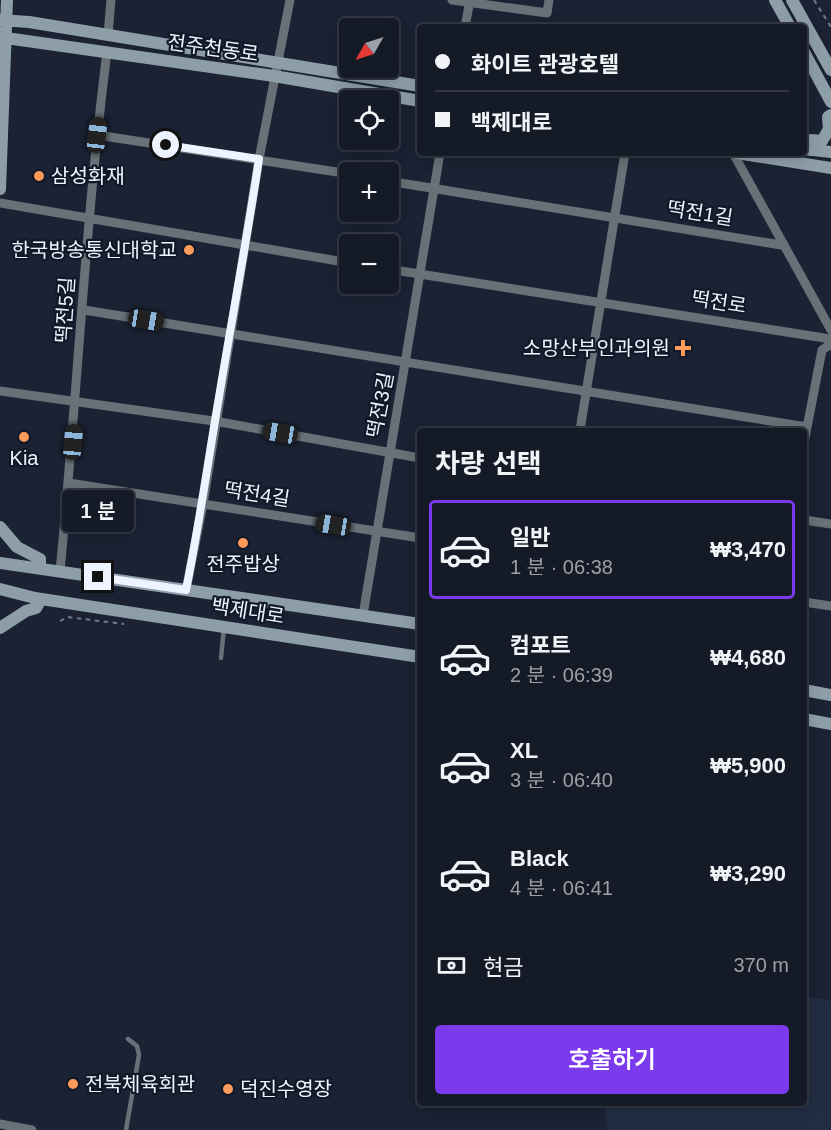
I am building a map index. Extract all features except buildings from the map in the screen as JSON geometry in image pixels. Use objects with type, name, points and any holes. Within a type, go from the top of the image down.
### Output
[{"type":"street","points":[[0,189],[3,20],[7,0]]},
{"type":"street","points":[[108,35],[111,0]]},
{"type":"street","name":"떡전4길","points":[[186,590],[203,504],[214,421],[247,244],[259,159],[290,0]]},
{"type":"street","points":[[452,0],[547,13],[549,0]]},
{"type":"street","points":[[775,0],[788,24]]},
{"type":"street","points":[[792,0],[805,24]]},
{"type":"street","points":[[466,24],[470,1]]},
{"type":"street","name":"전주천동로","points":[[3,20],[417,86]]},
{"type":"street","points":[[807,27],[831,70]]},
{"type":"street","name":"전주천동로","points":[[3,36],[274,76],[417,100]]},
{"type":"street","name":"떡전5길","points":[[60,571],[84,310],[89,216],[107,52]]},
{"type":"street","points":[[807,58],[831,102]]},
{"type":"street","points":[[831,115],[828,117],[829,129],[822,141],[812,140],[807,150],[831,152]]},
{"type":"street","points":[[97,135],[339,172]]},
{"type":"street","name":"떡전3길","points":[[363,615],[439,156]]},
{"type":"street","points":[[580,428],[602,302],[613,217],[625,156]]},
{"type":"street","name":"떡전1길","points":[[736,156],[781,245],[831,330]]},
{"type":"street","points":[[754,156],[831,168]]},
{"type":"street","points":[[399,183],[613,217]]},
{"type":"street","points":[[0,203],[89,216],[339,261]]},
{"type":"street","name":"떡전1길","points":[[613,217],[781,245]]},
{"type":"street","points":[[399,270],[419,273]]},
{"type":"street","name":"떡전로","points":[[419,273],[831,339]]},
{"type":"street","points":[[84,310],[229,334]]},
{"type":"street","name":"떡전3길","points":[[229,334],[406,364]]},
{"type":"street","points":[[406,364],[807,427],[822,350],[831,344]]},
{"type":"street","points":[[0,391],[214,421],[390,453]]},
{"type":"street","name":"떡전3길","points":[[390,453],[417,458]]},
{"type":"street","points":[[69,483],[203,504]]},
{"type":"street","name":"떡전4길","points":[[203,504],[376,531]]},
{"type":"street","points":[[807,520],[831,524]]},
{"type":"street","points":[[0,527],[17,547],[40,559],[40,568]]},
{"type":"street","points":[[376,531],[417,538]]},
{"type":"street","name":"백제대로","points":[[0,562],[417,624]]},
{"type":"street","name":"백제대로","points":[[0,589],[41,599],[417,657]]},
{"type":"street","points":[[0,628],[26,611],[36,608],[41,599]]},
{"type":"street","points":[[807,602],[831,606]]},
{"type":"street","points":[[807,691],[831,695]]},
{"type":"street","points":[[807,720],[831,724]]},
{"type":"street","points":[[0,1124],[32,1130]]},
{"type":"lane","points":[[221,658],[224,627]]},
{"type":"lane","points":[[126,1130],[139,1055],[137,1046],[128,1039]]},
{"type":"path","points":[[814,0],[831,27]]},
{"type":"path","points":[[60,621],[67,617],[135,626]]},
{"type":"shaded area","points":[[807,997],[831,1001],[831,1130],[608,1130],[604,1106],[807,1106]]},
{"type":"place","name":"삼성화재","points":[[39,176]]},
{"type":"place","name":"한국방송통신대학교","points":[[189,250]]},
{"type":"place","name":"소망산부인과의원","points":[[683,348]]},
{"type":"place","name":"Kia","points":[[24,437]]},
{"type":"place","name":"전주밥상","points":[[243,543]]},
{"type":"place","name":"전북체육회관","points":[[73,1084]]},
{"type":"place","name":"덕진수영장","points":[[228,1089]]},
{"type":"route","points":[[98,577],[186,590],[203,504],[229,334],[247,244],[259,159],[166,145]]}]
